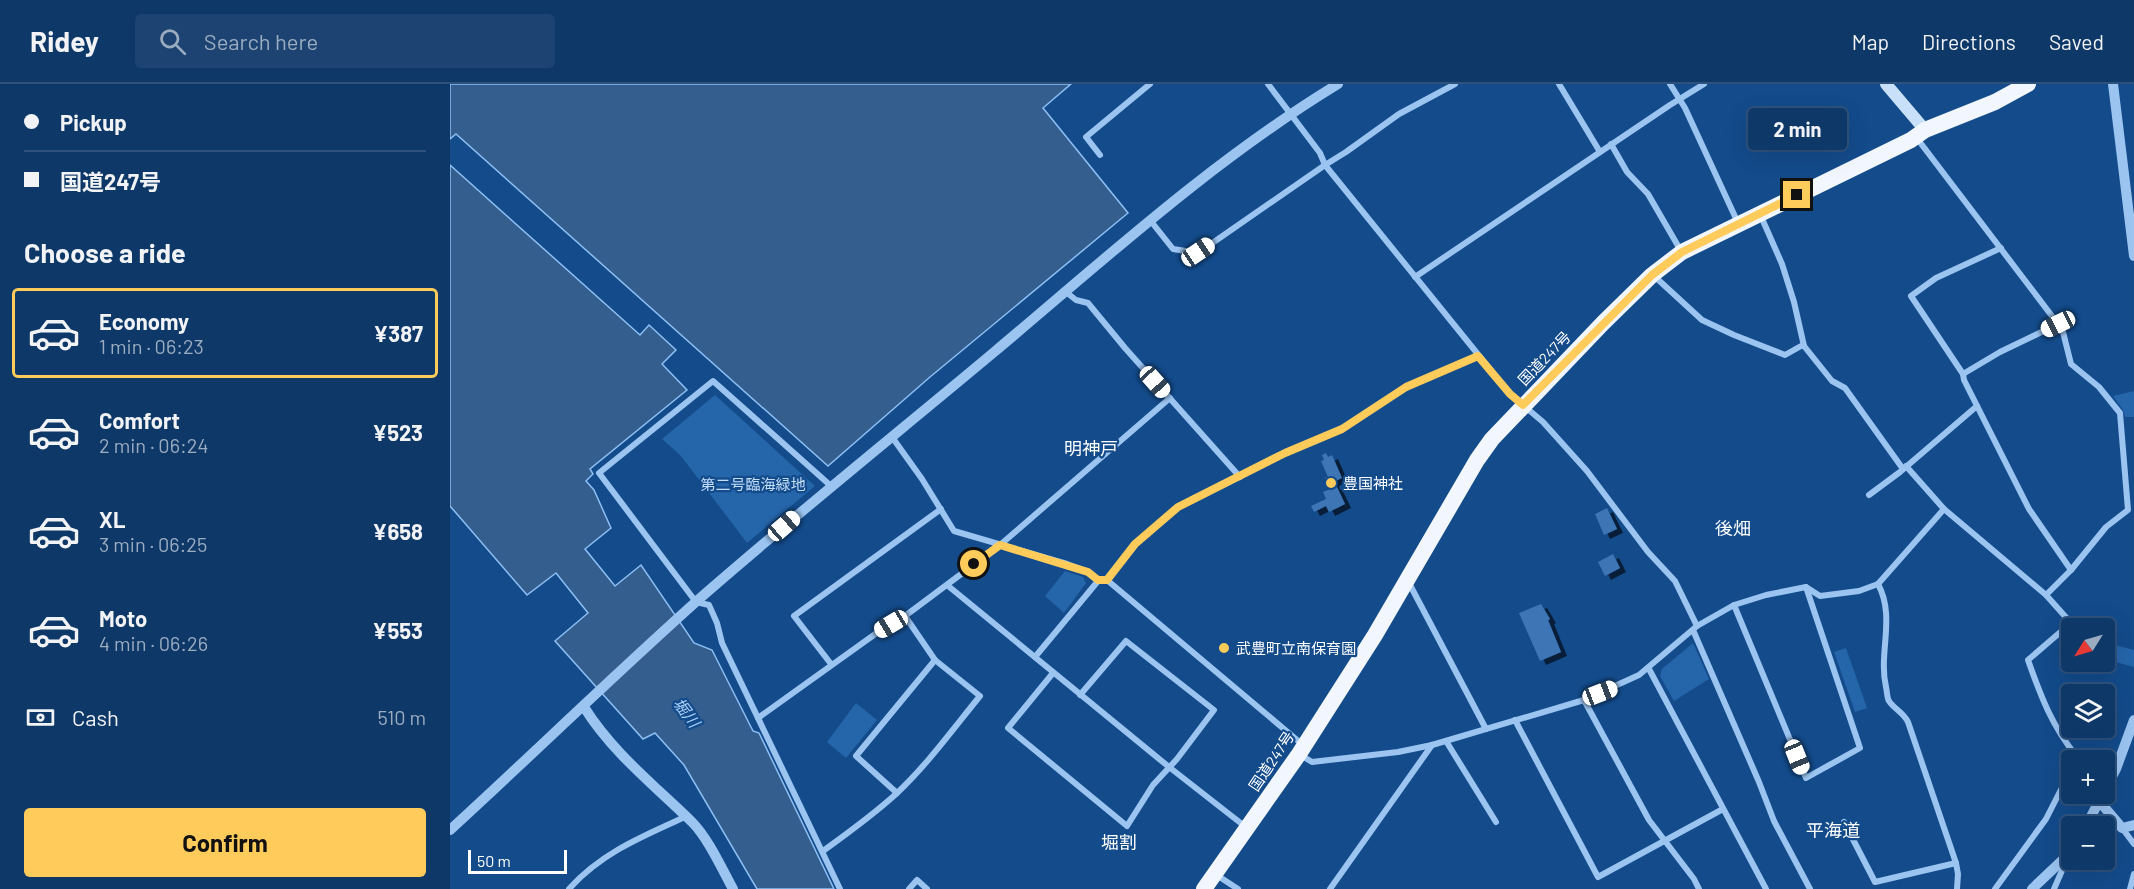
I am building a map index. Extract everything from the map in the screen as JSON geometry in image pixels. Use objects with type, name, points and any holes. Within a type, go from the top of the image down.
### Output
[{"type":"highway","name":"国道247号","points":[[1204,889],[1301,749],[1375,635],[1477,460],[1499,430],[1652,275],[1682,252],[1920,133],[1995,102],[2028,84]]},
{"type":"main road","points":[[1886,84],[1920,133]]},
{"type":"street","points":[[1100,155],[1086,137],[1150,84]]},
{"type":"street","points":[[1268,84],[1320,153],[1325,165],[1478,356],[1510,394],[1543,422],[1587,471],[1648,552],[1675,581],[1774,821],[1810,889]]},
{"type":"street","points":[[450,830],[696,602],[831,486],[1066,292],[1150,219],[1290,113],[1338,84]]},
{"type":"street","points":[[1150,219],[1173,249],[1198,252],[1399,114],[1455,84]]},
{"type":"street","points":[[1559,84],[1600,152]]},
{"type":"street","points":[[1670,84],[1680,99],[1739,224]]},
{"type":"street","points":[[1415,277],[1704,84]]},
{"type":"street","points":[[2113,84],[2134,256]]},
{"type":"street","points":[[1920,133],[2058,324],[2063,332],[2071,364],[2099,387],[2120,413],[2131,489],[2128,510],[2106,527],[2071,570],[2046,595]]},
{"type":"street","points":[[1611,144],[1627,172],[1648,194],[1682,252]]},
{"type":"street","points":[[1760,214],[1782,264],[1804,346],[1832,381],[1845,388],[1904,467],[1944,509],[2046,595],[2071,623],[2028,660],[2051,720],[2072,750]]},
{"type":"street","points":[[2001,248],[1936,278],[1911,296],[1963,374],[2029,509],[2071,570]]},
{"type":"street","points":[[1652,275],[1692,311],[1718,328],[1785,355],[1804,346]]},
{"type":"street","points":[[1066,292],[1076,300],[1088,303],[1240,477]]},
{"type":"street","points":[[1963,374],[2000,352],[2058,324]]},
{"type":"street","points":[[1107,580],[1135,544],[1178,507],[1285,453],[1342,429],[1406,387],[1478,356]]},
{"type":"street","points":[[831,486],[713,381],[599,473],[696,602],[709,605],[722,643],[840,889]]},
{"type":"street","points":[[758,718],[831,664],[905,616],[1000,545],[1170,398]]},
{"type":"street","points":[[1869,495],[1977,406]]},
{"type":"street","points":[[892,437],[922,479],[954,531],[1088,572],[1098,580],[1107,580],[1301,749],[1311,762],[1431,746],[1584,700],[1617,687],[1649,669],[1695,628],[1734,605],[1766,595],[1806,587],[1820,596],[1859,591],[1878,584],[1944,509]]},
{"type":"street","points":[[831,664],[794,616],[941,508]]},
{"type":"street","points":[[1035,657],[1098,580]]},
{"type":"street","points":[[1407,580],[1486,729]]},
{"type":"street","points":[[1878,584],[1885,600],[1887,625],[1883,673],[1889,701],[1905,715],[1908,722],[1956,863],[1957,889]]},
{"type":"street","points":[[947,585],[1168,767],[1247,828]]},
{"type":"street","points":[[1734,605],[1806,778],[1860,747],[1806,587]]},
{"type":"street","points":[[823,851],[867,819],[897,793],[980,696],[935,660],[905,616]]},
{"type":"street","points":[[1053,673],[1008,728],[1127,826],[1153,784],[1177,759],[1214,710],[1126,641],[1080,694]]},
{"type":"street","points":[[897,793],[856,756],[935,660]]},
{"type":"street","points":[[1649,669],[1766,889]]},
{"type":"street","points":[[1584,700],[1648,820],[1694,879],[1699,889]]},
{"type":"street","points":[[584,706],[597,727],[693,823],[733,889]]},
{"type":"street","points":[[1515,720],[1598,877],[1723,809]]},
{"type":"street","points":[[2115,771],[2134,720]]},
{"type":"street","points":[[1446,741],[1496,822]]},
{"type":"street","points":[[1330,889],[1431,746]]},
{"type":"street","points":[[1997,888],[2046,819],[2061,790]]},
{"type":"street","points":[[2102,804],[2134,844]]},
{"type":"street","points":[[569,889],[600,860],[629,843],[686,817]]},
{"type":"street","points":[[1844,822],[1875,882],[1956,863]]},
{"type":"street","points":[[2122,828],[2134,825]]},
{"type":"street","points":[[2032,889],[2061,861]]},
{"type":"street","points":[[2054,889],[2062,870]]},
{"type":"street","points":[[1215,873],[1238,889]]},
{"type":"street","points":[[2130,889],[2134,874]]},
{"type":"street","points":[[909,889],[917,880],[927,889]]},
{"type":"green space","points":[[2134,391],[2134,417],[2125,417],[2113,396]]},
{"type":"green space","name":"第二号臨海緑地","points":[[715,395],[815,486],[747,543],[681,456],[662,439]]},
{"type":"green space","points":[[1065,571],[1083,577],[1086,583],[1064,613],[1045,596]]},
{"type":"green space","points":[[1693,643],[1709,679],[1674,701],[1660,676],[1662,669]]},
{"type":"green space","points":[[2115,645],[2134,650],[2134,667],[2115,662]]},
{"type":"green space","points":[[1846,648],[1867,708],[1855,712],[1834,652]]},
{"type":"green space","points":[[856,703],[877,720],[846,758],[827,742]]},
{"type":"water","points":[[450,84],[1071,84],[1043,108],[1128,213],[930,377],[828,466],[456,134],[450,139]]},
{"type":"water","name":"堀川","points":[[450,165],[640,335],[649,325],[676,350],[662,364],[687,390],[590,469],[593,474],[586,481],[594,490],[611,528],[585,549],[615,586],[641,565],[694,643],[712,650],[753,731],[759,733],[834,889],[757,889],[684,765],[655,733],[643,739],[555,641],[588,613],[556,573],[527,595],[450,506]]},
{"type":"building","name":"豊国神社","points":[[1326,453],[1328,457],[1332,455],[1342,478],[1333,482],[1345,504],[1329,512],[1326,506],[1314,512],[1311,506],[1326,499],[1323,492],[1330,489],[1321,461],[1324,460],[1322,455]]},
{"type":"building","points":[[1607,508],[1617,529],[1604,535],[1595,514]]},
{"type":"building","points":[[1613,554],[1620,568],[1605,576],[1598,562]]},
{"type":"building","points":[[1541,604],[1550,619],[1548,620],[1561,652],[1540,661],[1519,613]]},
{"type":"place","name":"豊国神社","points":[[1331,483]]},
{"type":"place","name":"武豊町立南保育園","points":[[1224,648]]},
{"type":"district","name":"明神戸","points":[[1091,448]]},
{"type":"district","name":"後畑","points":[[1733,528]]},
{"type":"district","name":"平海道","points":[[1833,830]]},
{"type":"district","name":"堀割","points":[[1119,842]]},
{"type":"route","points":[[974,564],[1000,545],[1067,564],[1088,572],[1098,580],[1107,580],[1135,544],[1178,507],[1285,453],[1342,429],[1406,387],[1478,356],[1510,394],[1523,405],[1652,275],[1682,252],[1797,195]]}]
